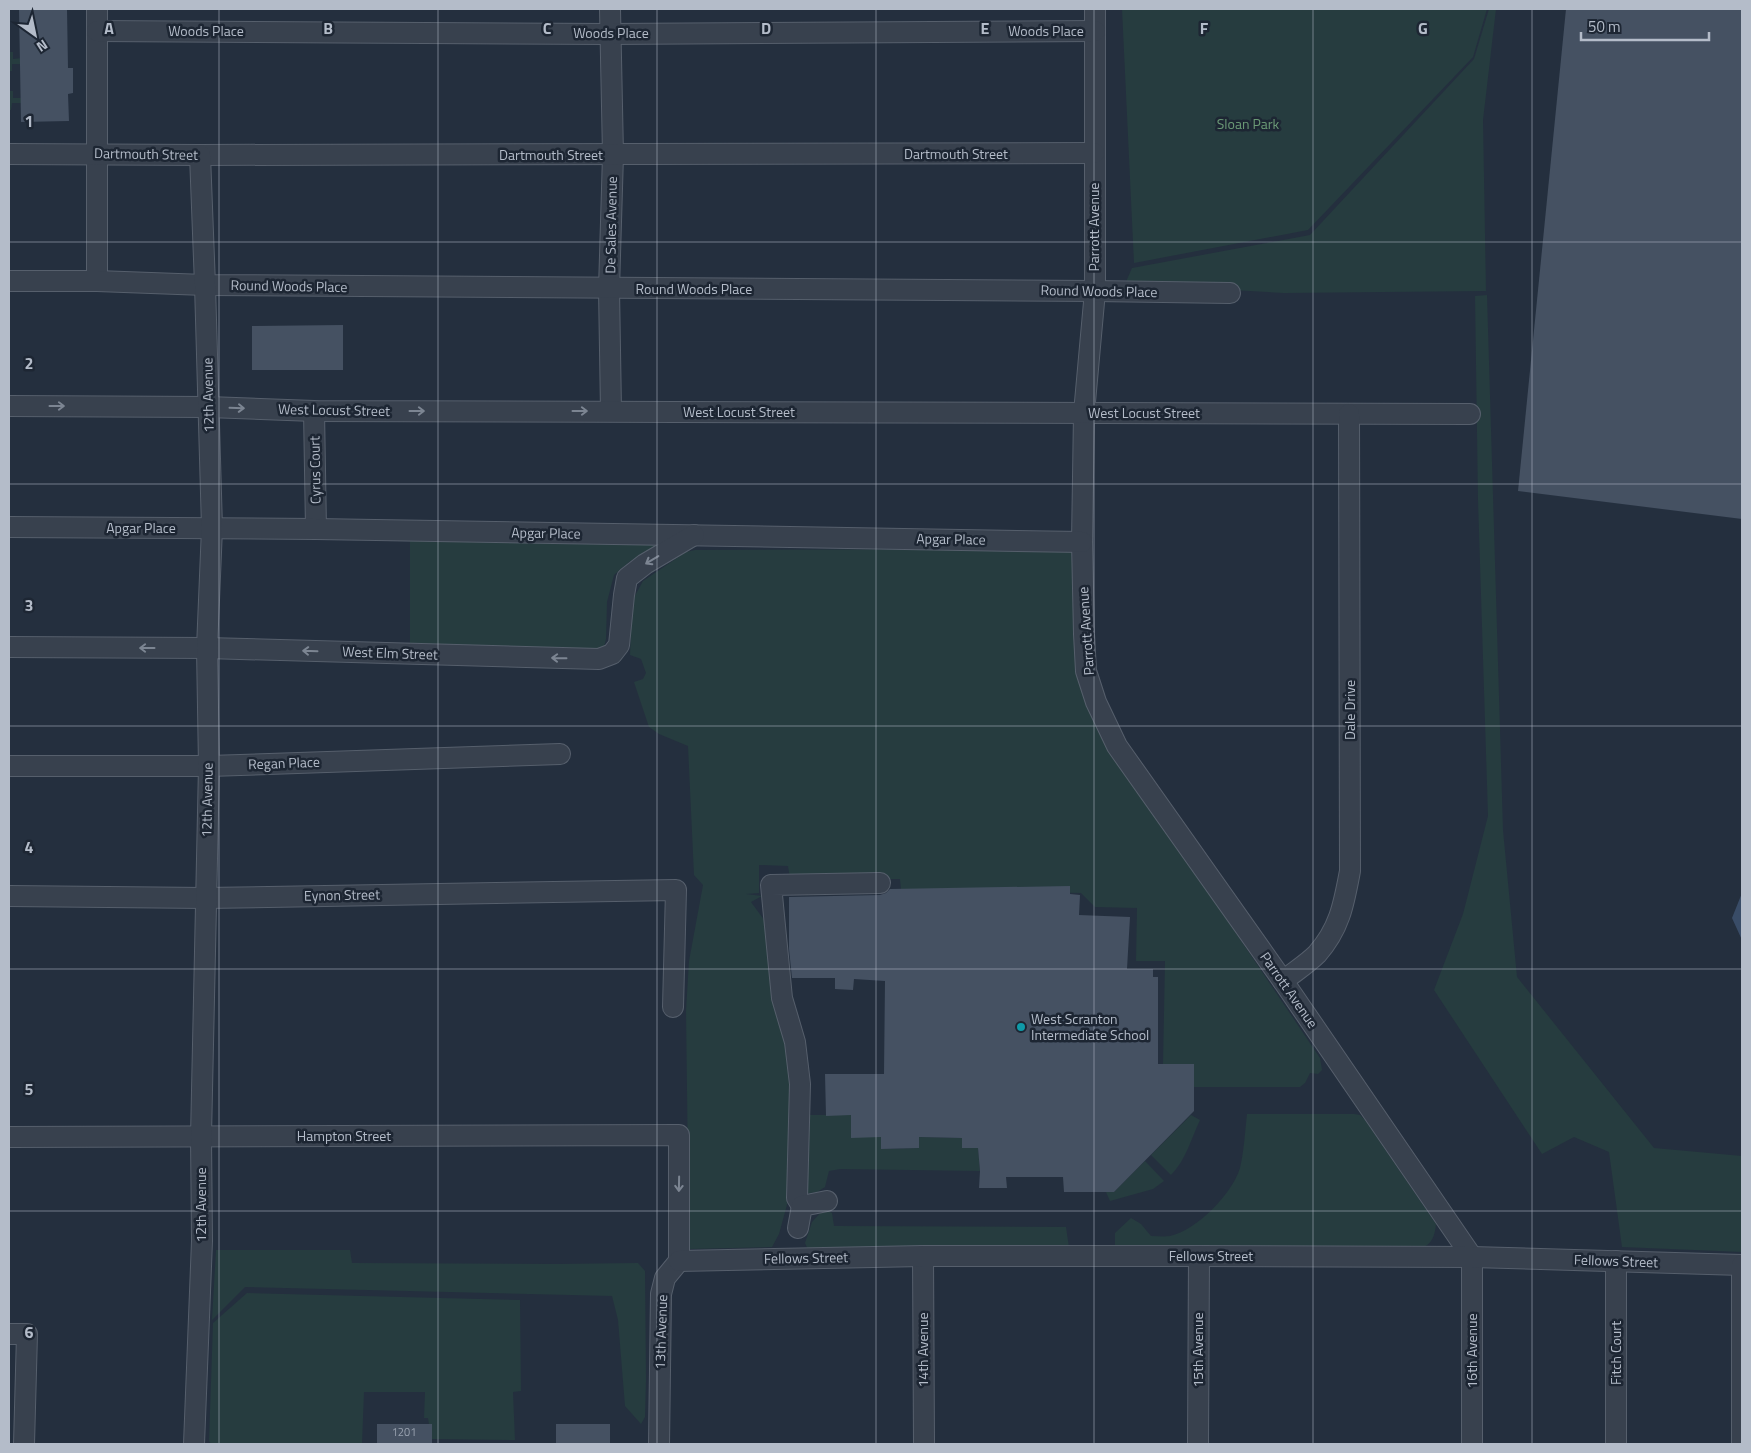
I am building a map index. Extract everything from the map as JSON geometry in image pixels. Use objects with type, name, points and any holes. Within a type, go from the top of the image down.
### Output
[{"type":"street","points":[[97,9],[97,281]]},
{"type":"street","name":"De Sales Avenue","points":[[610,9],[609,34],[613,155],[609,289],[611,411]]},
{"type":"street","name":"Parrott Avenue","points":[[1095,9],[1095,291],[1084,413],[1082,542],[1086,671],[1096,702],[1117,746],[1283,981],[1472,1257]]},
{"type":"street","name":"Woods Place","points":[[97,31],[609,34],[1096,31]]},
{"type":"street","name":"Dartmouth Street","points":[[9,154],[613,155],[1094,153]]},
{"type":"street","name":"12th Avenue","points":[[194,1444],[202,1242],[201,1137],[204,898],[209,766],[207,648],[212,528],[200,155]]},
{"type":"street","name":"Round Woods Place","points":[[9,281],[97,281],[205,285],[1095,291],[1230,294]]},
{"type":"street","name":"West Locust Street","points":[[9,406],[208,407],[314,411],[1470,414]]},
{"type":"street","name":"Cyrus Court","points":[[314,411],[316,529]]},
{"type":"street","name":"Dale Drive","points":[[1283,981],[1316,955],[1330,935],[1343,910],[1350,871],[1349,414]]},
{"type":"street","name":"Apgar Place","points":[[9,527],[316,529],[1082,542]]},
{"type":"street","name":"West Elm Street","points":[[9,647],[207,648],[599,659],[612,654],[619,645],[624,595],[628,578],[645,564],[694,535]]},
{"type":"street","name":"Regan Place","points":[[9,766],[209,766],[560,754]]},
{"type":"street","points":[[798,1228],[802,1206],[797,1198],[800,1084],[795,1042],[782,998],[771,886],[880,883]]},
{"type":"street","name":"Eynon Street","points":[[9,896],[204,898],[676,890],[674,1007]]},
{"type":"street","name":"Hampton Street","points":[[9,1137],[679,1135],[679,1260]]},
{"type":"street","points":[[802,1206],[827,1201]]},
{"type":"street","name":"Fellows Street","points":[[679,1260],[922,1256],[1472,1257],[1742,1265]]},
{"type":"street","name":"14th Avenue","points":[[922,1256],[924,1444]]},
{"type":"street","name":"15th Avenue","points":[[1198,1444],[1199,1256]]},
{"type":"street","name":"16th Avenue","points":[[1472,1257],[1472,1444]]},
{"type":"street","name":"13th Avenue","points":[[658,1444],[661,1294],[666,1278],[679,1260]]},
{"type":"street","name":"Fitch Court","points":[[1616,1261],[1616,1444]]},
{"type":"street","points":[[1742,1265],[1742,1444]]},
{"type":"street","points":[[18,1334],[24,1444]]},
{"type":"green space","name":"Sloan Park","points":[[1122,9],[1487,9],[1473,57],[1308,230],[1134,263]]},
{"type":"green space","points":[[1489,9],[1496,9],[1483,120],[1486,291],[1284,293],[1125,284],[1132,268],[1310,235],[1474,59]]},
{"type":"green space","points":[[9,52],[13,52],[13,59],[23,58],[23,64],[12,64],[12,71],[9,71]]},
{"type":"green space","points":[[9,91],[13,91],[13,98],[23,98],[23,103],[12,103],[11,110],[9,110]]},
{"type":"green space","points":[[1487,295],[1503,830],[1517,977],[1654,1148],[1742,1156],[1742,1252],[1622,1247],[1609,1152],[1574,1137],[1542,1154],[1434,990],[1463,914],[1488,816],[1478,500],[1475,296]]},
{"type":"green space","points":[[410,540],[669,540],[629,562],[614,575],[607,602],[604,647],[599,649],[410,650]]},
{"type":"green space","points":[[1067,549],[1072,552],[1078,667],[1209,893],[1320,1058],[1322,1070],[1318,1074],[1310,1073],[1305,1083],[1300,1087],[1194,1087],[1194,1064],[1163,1064],[1165,961],[1136,961],[1137,908],[1095,907],[1081,893],[901,889],[900,879],[790,879],[788,866],[759,865],[759,893],[746,894],[762,896],[751,902],[765,921],[791,1054],[788,1201],[779,1234],[772,1247],[689,1249],[686,1011],[689,961],[703,885],[694,875],[688,746],[659,734],[649,727],[634,682],[643,679],[646,673],[641,659],[630,655],[632,601],[643,581],[686,552],[695,550]]},
{"type":"green space","points":[[1247,1114],[1360,1115],[1436,1224],[1434,1236],[1428,1245],[1421,1248],[1115,1248],[1115,1233],[1131,1218],[1141,1224],[1151,1236],[1170,1236],[1191,1226],[1212,1210],[1229,1189],[1240,1168]]},
{"type":"green space","points":[[807,1115],[851,1115],[851,1137],[881,1137],[881,1149],[919,1148],[919,1137],[962,1138],[962,1148],[978,1148],[980,1171],[840,1169],[829,1171],[825,1187],[817,1192],[802,1194]]},
{"type":"green space","points":[[1191,1115],[1200,1120],[1184,1156],[1171,1175],[1151,1155]]},
{"type":"green space","points":[[1145,1161],[1164,1181],[1153,1189],[1110,1201],[1106,1192],[1114,1192]]},
{"type":"green space","points":[[824,1209],[832,1213],[834,1226],[1066,1227],[1070,1254],[811,1256],[805,1243],[812,1222]]},
{"type":"green space","points":[[216,1250],[350,1250],[352,1263],[638,1263],[645,1271],[645,1417],[641,1424],[625,1406],[618,1320],[612,1296],[245,1287],[212,1320]]},
{"type":"green space","points":[[247,1293],[520,1300],[521,1391],[513,1392],[515,1440],[432,1439],[432,1424],[429,1424],[428,1418],[424,1418],[425,1392],[364,1392],[362,1444],[211,1444],[209,1441],[213,1323]]},
{"type":"water","points":[[1742,893],[1742,940],[1732,918]]},
{"type":"building","points":[[19,9],[67,9],[68,68],[73,68],[73,93],[68,94],[69,121],[21,122]]},
{"type":"building","points":[[1566,9],[1742,9],[1742,519],[1518,491]]},
{"type":"building","points":[[343,325],[343,370],[252,370],[252,326]]},
{"type":"building","name":"West Scranton Intermediate School","points":[[1070,886],[1070,894],[1080,895],[1079,915],[1130,917],[1127,969],[1153,969],[1153,977],[1158,977],[1158,1064],[1194,1064],[1194,1111],[1114,1192],[1064,1192],[1063,1177],[1006,1177],[1007,1188],[979,1188],[978,1148],[962,1148],[962,1138],[919,1137],[919,1148],[881,1149],[881,1137],[851,1138],[851,1115],[826,1116],[825,1074],[884,1074],[885,981],[854,979],[853,990],[835,989],[835,978],[792,978],[789,949],[789,897],[880,895],[890,889]]},
{"type":"building","points":[[377,1424],[432,1424],[432,1444],[377,1444]]},
{"type":"building","points":[[556,1424],[610,1424],[610,1444],[556,1444]]},
{"type":"place","name":"West Scranton Intermediate School","points":[[1021,1027]]}]
